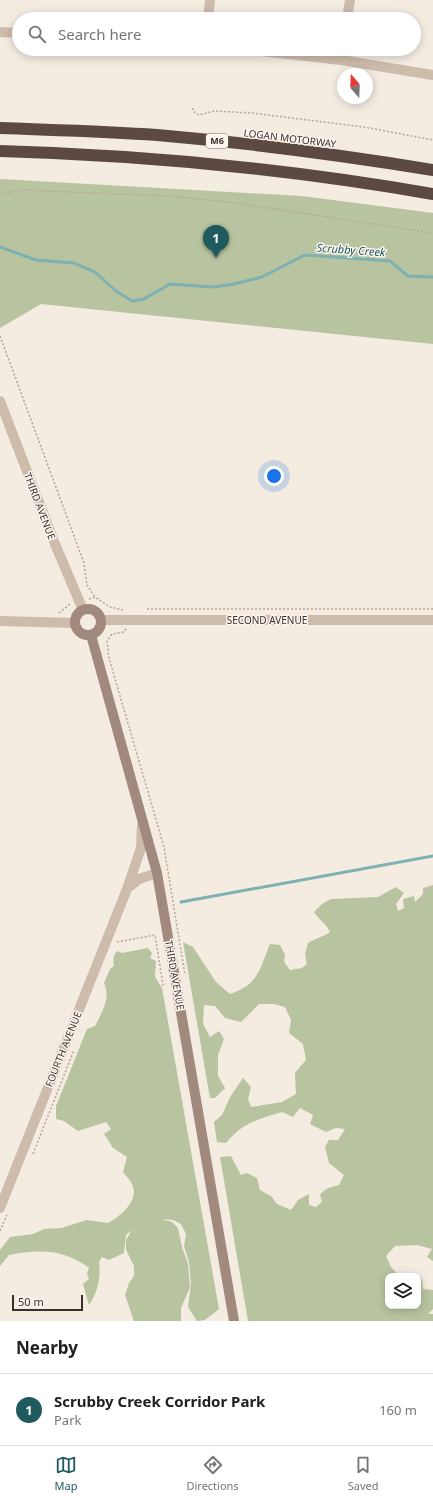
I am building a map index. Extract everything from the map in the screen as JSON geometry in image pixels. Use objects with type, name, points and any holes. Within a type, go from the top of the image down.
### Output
[{"type":"highway","name":"LOGAN MOTORWAY","points":[[0,128],[157,135],[304,151],[433,170]]},
{"type":"highway","points":[[0,151],[140,157],[237,166],[348,180],[433,194]]},
{"type":"main road","points":[[83,610],[93,610],[97,613],[101,620],[100,627],[97,632],[91,635],[80,632],[75,623],[76,617],[83,610]]},
{"type":"main road","name":"THIRD AVENUE","points":[[91,635],[142,824],[157,873],[234,1321]]},
{"type":"street","points":[[209,12],[210,0]]},
{"type":"street","points":[[348,12],[350,0]]},
{"type":"street","points":[[0,32],[12,33]]},
{"type":"street","points":[[305,56],[341,60],[433,75]]},
{"type":"street","points":[[341,56],[341,60]]},
{"type":"street","name":"THIRD AVENUE","points":[[0,401],[55,544],[83,610]]},
{"type":"street","name":"SECOND AVENUE","points":[[101,620],[433,620]]},
{"type":"street","points":[[0,621],[75,623]]},
{"type":"street","name":"FOURTH AVENUE","points":[[0,1208],[126,889],[141,848],[142,824]]},
{"type":"street","points":[[126,889],[139,879],[157,873]]},
{"type":"path","points":[[193,108],[193,111],[199,115],[214,111],[252,113],[364,127],[433,140]]},
{"type":"path","points":[[0,194],[21,190],[167,196],[228,202],[433,233]]},
{"type":"path","points":[[0,336],[84,563],[88,585],[95,597]]},
{"type":"path","points":[[149,609],[433,609]]},
{"type":"green space","points":[[0,179],[302,196],[433,213],[433,344],[41,304],[0,328]]},
{"type":"green space","points":[[433,885],[433,1261],[427,1257],[432,1249],[417,1245],[395,1246],[386,1256],[391,1267],[397,1273],[385,1273],[385,1309],[421,1309],[421,1278],[423,1289],[433,1290],[433,1309],[428,1314],[433,1314],[433,1321],[248,1321],[220,1157],[231,1156],[241,1175],[247,1173],[257,1178],[260,1190],[271,1196],[277,1204],[291,1210],[298,1200],[309,1194],[309,1205],[316,1207],[322,1202],[320,1194],[328,1188],[339,1185],[344,1175],[329,1163],[325,1147],[329,1140],[338,1140],[345,1129],[336,1128],[326,1132],[310,1124],[313,1115],[300,1108],[293,1117],[282,1112],[265,1117],[244,1126],[226,1143],[217,1142],[214,1122],[222,1115],[230,1097],[243,1078],[251,1087],[248,1099],[251,1107],[282,1102],[296,1094],[295,1073],[306,1060],[303,1044],[289,1033],[291,1020],[285,1007],[274,1004],[259,1004],[241,1022],[225,1018],[215,1006],[204,1005],[203,1024],[210,1037],[219,1031],[224,1039],[218,1055],[218,1076],[225,1088],[215,1098],[210,1098],[183,942],[193,947],[216,982],[230,994],[247,986],[257,975],[270,944],[280,945],[285,955],[284,962],[290,970],[302,968],[307,964],[305,954],[308,943],[330,932],[327,926],[314,912],[322,904],[331,899],[378,897],[396,887],[404,893],[396,904],[398,911],[404,908],[403,899],[414,896],[415,902],[423,894],[423,888]]},
{"type":"green space","points":[[148,948],[152,953],[150,958],[156,961],[155,977],[162,988],[219,1309],[205,1320],[197,1321],[188,1307],[191,1284],[189,1262],[184,1246],[186,1234],[181,1224],[173,1220],[161,1219],[172,1222],[178,1228],[182,1247],[188,1264],[190,1287],[181,1308],[181,1321],[134,1321],[125,1295],[129,1283],[134,1276],[134,1266],[126,1250],[126,1240],[132,1230],[126,1235],[124,1253],[109,1260],[102,1257],[99,1262],[100,1273],[98,1284],[95,1295],[89,1305],[83,1284],[89,1279],[87,1274],[89,1268],[70,1257],[41,1251],[20,1253],[9,1255],[0,1266],[0,1250],[10,1237],[33,1234],[44,1229],[61,1228],[87,1220],[108,1223],[123,1212],[131,1202],[134,1190],[131,1182],[123,1172],[127,1157],[113,1148],[104,1134],[111,1129],[106,1122],[78,1131],[64,1121],[56,1119],[56,1106],[87,1029],[95,1026],[105,1005],[107,994],[104,983],[110,969],[114,966],[113,962],[117,951],[122,953]]},
{"type":"waterway","name":"Scrubby Creek","points":[[0,247],[36,260],[74,263],[95,272],[116,291],[132,301],[144,299],[170,284],[213,287],[234,284],[262,277],[305,255],[390,261],[408,276],[433,277]]},
{"type":"waterway","points":[[181,902],[433,856]]},
{"type":"place","name":"Scrubby Creek Corridor Park","points":[[216,258]]}]
